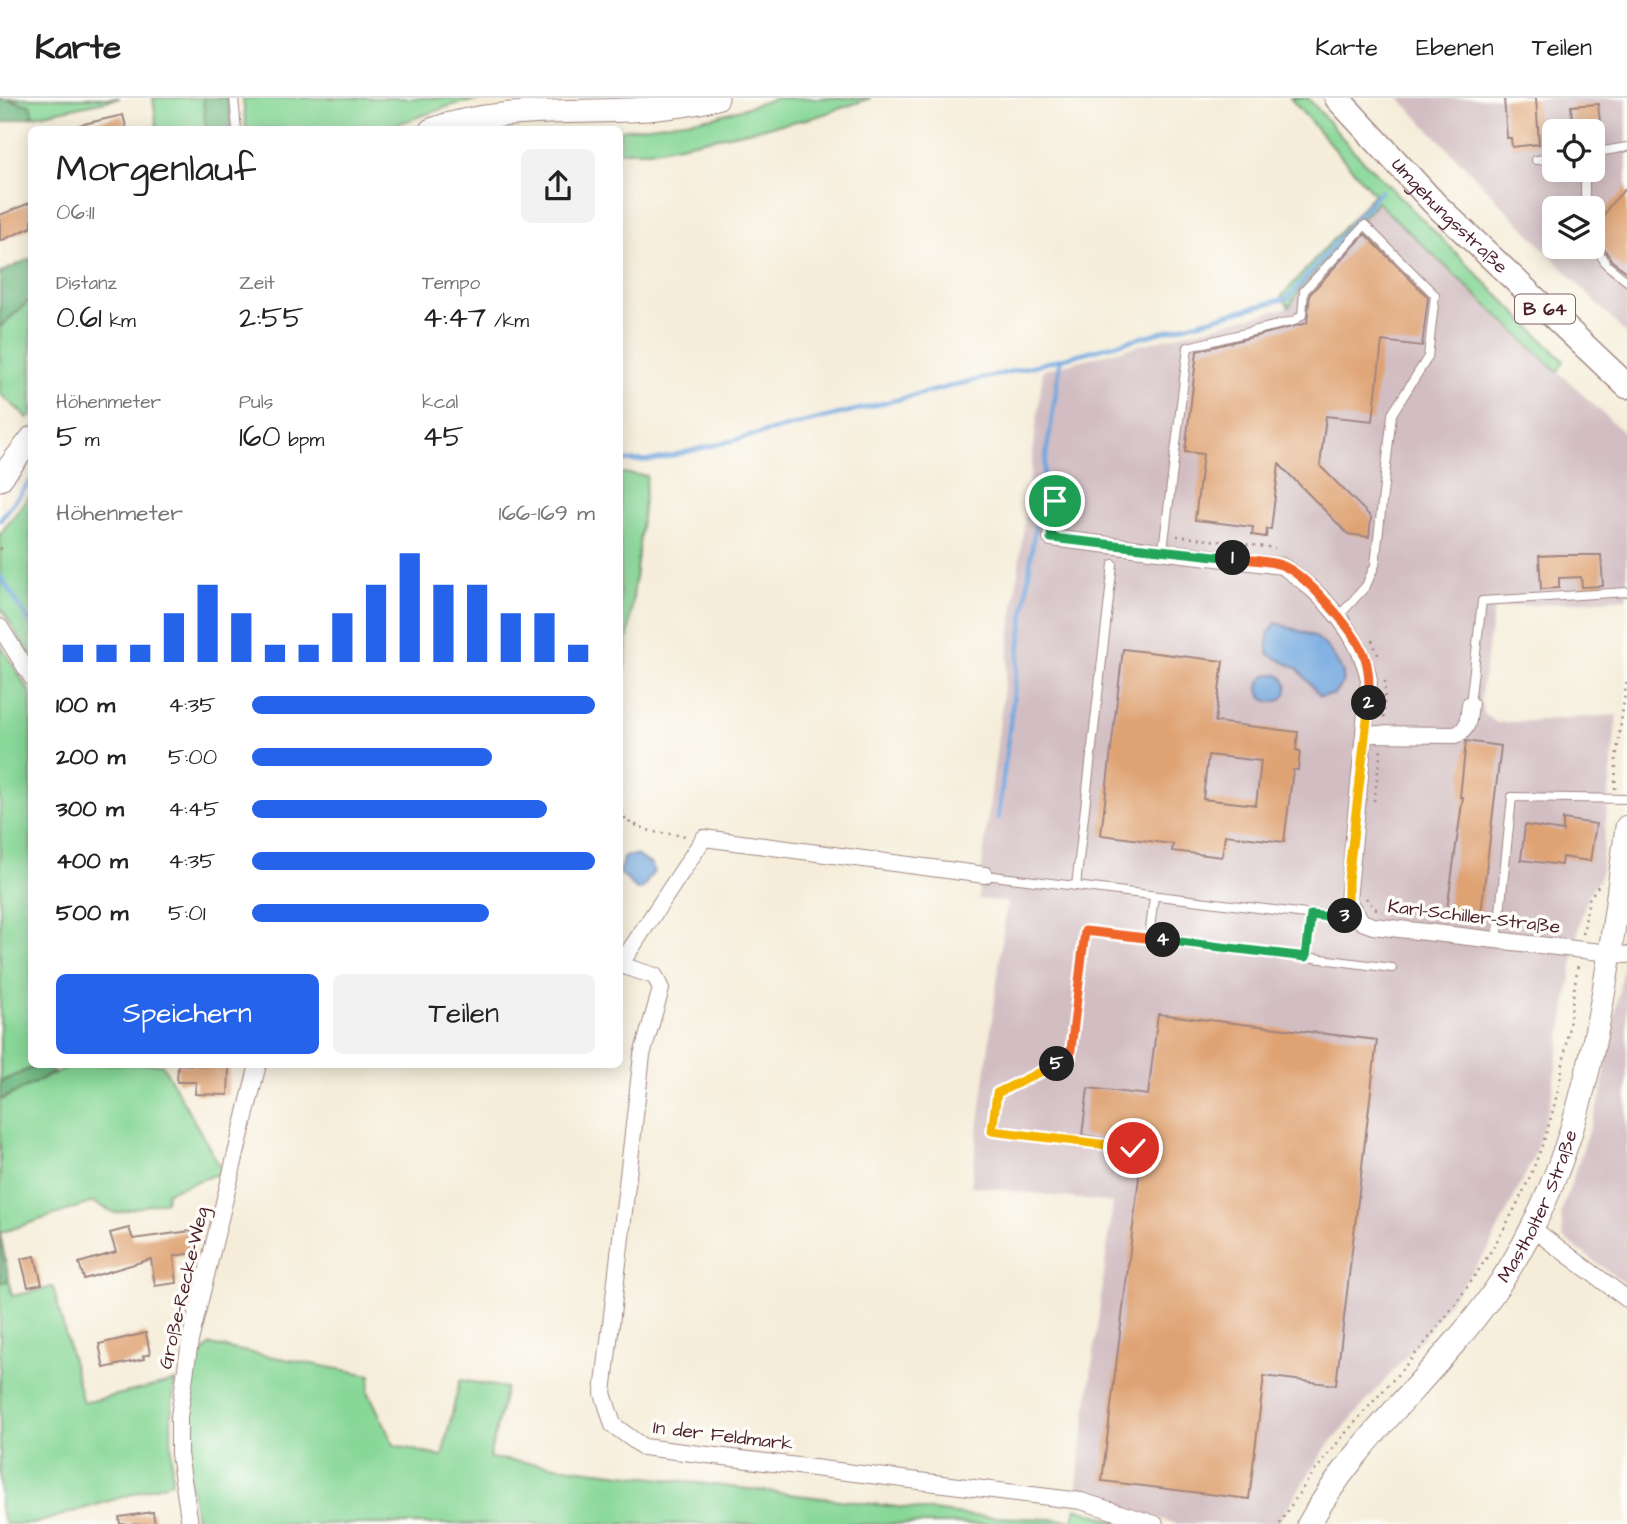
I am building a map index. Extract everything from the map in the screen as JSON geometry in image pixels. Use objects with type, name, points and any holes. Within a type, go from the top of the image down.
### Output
[{"type":"main road","points":[[447,126],[478,118],[661,108],[717,98]]},
{"type":"main road","name":"Umgehungsstraße","points":[[1337,98],[1435,204],[1627,386]]},
{"type":"main road","points":[[0,479],[28,443]]},
{"type":"main road","name":"Mastholter Straße","points":[[1309,1524],[1351,1462],[1443,1358],[1495,1291],[1533,1229],[1559,1171],[1588,1073],[1618,953],[1627,827]]},
{"type":"street","points":[[1055,501],[1051,538],[1282,566],[1300,578],[1338,617],[1364,656],[1369,680],[1366,734],[1348,880],[1348,901],[1353,913]]},
{"type":"street","points":[[0,627],[28,672]]},
{"type":"street","points":[[1366,734],[1455,735],[1465,730],[1470,704]]},
{"type":"street","points":[[623,960],[704,838],[985,875]]},
{"type":"street","name":"Karl-Schiller-Straße","points":[[1353,913],[1373,926],[1497,942],[1618,953]]},
{"type":"street","name":"In der Feldmark","points":[[623,966],[655,976],[661,989],[642,1055],[603,1393],[613,1425],[643,1447],[1080,1501],[1154,1524]]},
{"type":"street","name":"Große-Recke-Weg","points":[[190,1524],[179,1454],[179,1417],[190,1341],[257,1068]]},
{"type":"street","points":[[1533,1229],[1627,1298]]},
{"type":"lane","points":[[234,98],[237,126]]},
{"type":"lane","points":[[1605,151],[1627,147]]},
{"type":"lane","points":[[1536,160],[1542,159]]},
{"type":"lane","points":[[1163,550],[1188,347],[1294,321],[1301,315],[1304,291],[1365,225],[1435,295],[1428,357],[1392,414],[1375,565],[1366,586],[1338,617]]},
{"type":"lane","points":[[1603,259],[1627,281]]},
{"type":"lane","points":[[1076,886],[1113,564]]},
{"type":"lane","points":[[1470,704],[1482,601],[1627,593]]},
{"type":"lane","points":[[1497,942],[1512,797],[1627,799]]},
{"type":"lane","points":[[985,875],[1339,918],[1353,913]]},
{"type":"lane","points":[[1149,938],[1154,896]]},
{"type":"lane","points":[[1306,957],[1311,915]]},
{"type":"lane","points":[[1133,1148],[992,1131],[997,1093],[1070,1058],[1085,931],[1392,968]]},
{"type":"path","points":[[1614,798],[1620,721],[1627,679]]},
{"type":"path","points":[[1620,721],[1627,722]]},
{"type":"path","points":[[623,812],[626,821],[644,828],[704,838]]},
{"type":"path","points":[[1280,1524],[1330,1450],[1426,1340],[1468,1287],[1513,1214],[1536,1161],[1554,1105],[1589,899],[1603,880]]},
{"type":"shaded area","points":[[1399,98],[1627,98],[1627,335],[1554,259],[1605,259],[1605,196],[1542,196],[1542,247]]},
{"type":"shaded area","points":[[1377,201],[1627,436],[1627,598],[1494,608],[1480,700],[1484,714],[1497,723],[1617,715],[1600,877],[1587,896],[1579,927],[1550,1104],[1532,1161],[1488,1250],[1421,1339],[1325,1449],[1277,1524],[1177,1524],[1076,1493],[1113,1203],[971,1186],[1007,902],[978,899],[1043,370],[1289,307],[1301,288]]},
{"type":"shaded area","points":[[1627,946],[1627,1285],[1563,1238],[1561,1213],[1600,1099]]},
{"type":"green space","points":[[0,98],[30,105],[34,116],[0,123]]},
{"type":"green space","points":[[8,98],[120,98],[34,116],[29,105]]},
{"type":"green space","points":[[153,98],[203,98],[206,126],[157,126]]},
{"type":"green space","points":[[203,98],[228,98],[231,126],[206,126]]},
{"type":"green space","points":[[243,98],[490,98],[456,104],[392,126],[246,126]]},
{"type":"green space","points":[[777,98],[871,98],[812,118],[650,151],[623,151],[623,130],[714,117]]},
{"type":"green space","points":[[1290,98],[1308,98],[1351,148],[1564,361],[1558,372],[1377,202],[1301,288],[1289,307],[1282,296],[1374,194]]},
{"type":"green space","points":[[28,259],[28,302],[0,327],[0,273]]},
{"type":"green space","points":[[28,302],[28,418],[0,394],[0,327]]},
{"type":"green space","points":[[623,473],[647,476],[623,682]]},
{"type":"green space","points":[[28,498],[28,652],[0,607],[0,534]]},
{"type":"green space","points":[[0,644],[28,689],[28,1068],[32,1068],[0,1082]]},
{"type":"green space","points":[[32,1068],[52,1068],[54,1073],[0,1100],[0,1082]]},
{"type":"green space","points":[[65,1068],[164,1068],[223,1172],[167,1192],[166,1201],[115,1213],[93,1202],[0,1233],[0,1100]]},
{"type":"green space","points":[[0,1233],[9,1280],[0,1283]]},
{"type":"green space","points":[[9,1280],[12,1296],[53,1287],[83,1403],[175,1381],[171,1416],[172,1482],[33,1524],[5,1524],[0,1507],[0,1283]]},
{"type":"green space","points":[[210,1345],[371,1375],[368,1391],[394,1445],[442,1457],[460,1380],[506,1388],[489,1458],[973,1516],[1070,1520],[1069,1524],[197,1524],[186,1442],[186,1398],[189,1378],[196,1362]]},
{"type":"green space","points":[[1076,1508],[1124,1524],[1072,1524]]},
{"type":"water","points":[[1276,623],[1314,636],[1328,648],[1343,672],[1342,684],[1333,695],[1320,696],[1297,668],[1268,654],[1268,634]]},
{"type":"water","points":[[1273,674],[1283,678],[1287,688],[1283,698],[1273,702],[1263,698],[1259,688],[1263,678]]},
{"type":"water","points":[[636,855],[652,865],[654,871],[643,888],[637,890],[623,876],[623,857]]},
{"type":"building","points":[[1504,98],[1536,98],[1539,144],[1512,147],[1511,138],[1507,138]]},
{"type":"building","points":[[1598,104],[1600,119],[1572,119],[1571,106]]},
{"type":"building","points":[[123,115],[126,126],[79,126]]},
{"type":"building","points":[[1627,187],[1627,272],[1612,261],[1605,250],[1605,213]]},
{"type":"building","points":[[28,204],[28,229],[0,241],[0,215]]},
{"type":"building","points":[[1365,234],[1428,297],[1422,346],[1382,341],[1373,421],[1326,416],[1320,466],[1371,517],[1369,537],[1348,534],[1279,464],[1271,529],[1267,529],[1266,537],[1252,535],[1253,527],[1195,520],[1203,454],[1185,452],[1197,351],[1307,323],[1310,294]]},
{"type":"building","points":[[1601,555],[1603,586],[1582,587],[1581,577],[1559,578],[1559,588],[1541,589],[1539,556]]},
{"type":"building","points":[[1123,649],[1223,661],[1215,722],[1298,732],[1298,770],[1293,770],[1284,842],[1225,835],[1222,857],[1172,851],[1173,844],[1101,835]],"holes":[[[1208,755],[1261,761],[1256,805],[1203,799]]]},
{"type":"building","points":[[1466,741],[1501,746],[1481,913],[1447,909],[1463,797],[1460,797]]},
{"type":"building","points":[[1563,819],[1596,824],[1590,861],[1562,857],[1561,865],[1521,860],[1525,825],[1563,831]]},
{"type":"building","points":[[1158,1014],[1377,1040],[1336,1385],[1264,1376],[1249,1499],[1102,1481],[1143,1144],[1082,1135],[1088,1088],[1148,1095]]},
{"type":"building","points":[[178,1068],[229,1068],[228,1095],[195,1094],[196,1082],[177,1082]]},
{"type":"building","points":[[129,1228],[133,1239],[191,1231],[194,1253],[174,1256],[177,1283],[155,1286],[151,1259],[84,1279],[79,1263],[116,1252],[110,1233]]},
{"type":"building","points":[[35,1256],[42,1284],[28,1287],[21,1259]]},
{"type":"building","points":[[146,1333],[150,1354],[143,1356],[144,1359],[104,1368],[99,1344]]},
{"type":"building","points":[[153,1512],[155,1524],[120,1524],[119,1517]]},
{"type":"waterway","points":[[623,461],[654,460],[1061,359],[1288,298],[1380,191]]},
{"type":"waterway","points":[[998,818],[1033,542],[1061,359]]},
{"type":"waterway","points":[[0,520],[28,484]]},
{"type":"waterway","points":[[0,576],[28,620]]},
{"type":"route","points":[[1055,501],[1051,538],[1282,566],[1300,578],[1352,635],[1364,656],[1369,680],[1366,734],[1348,880],[1348,901],[1353,913],[1339,918],[1311,915],[1306,957],[1085,931],[1070,1058],[997,1093],[992,1131],[1133,1148]]}]
